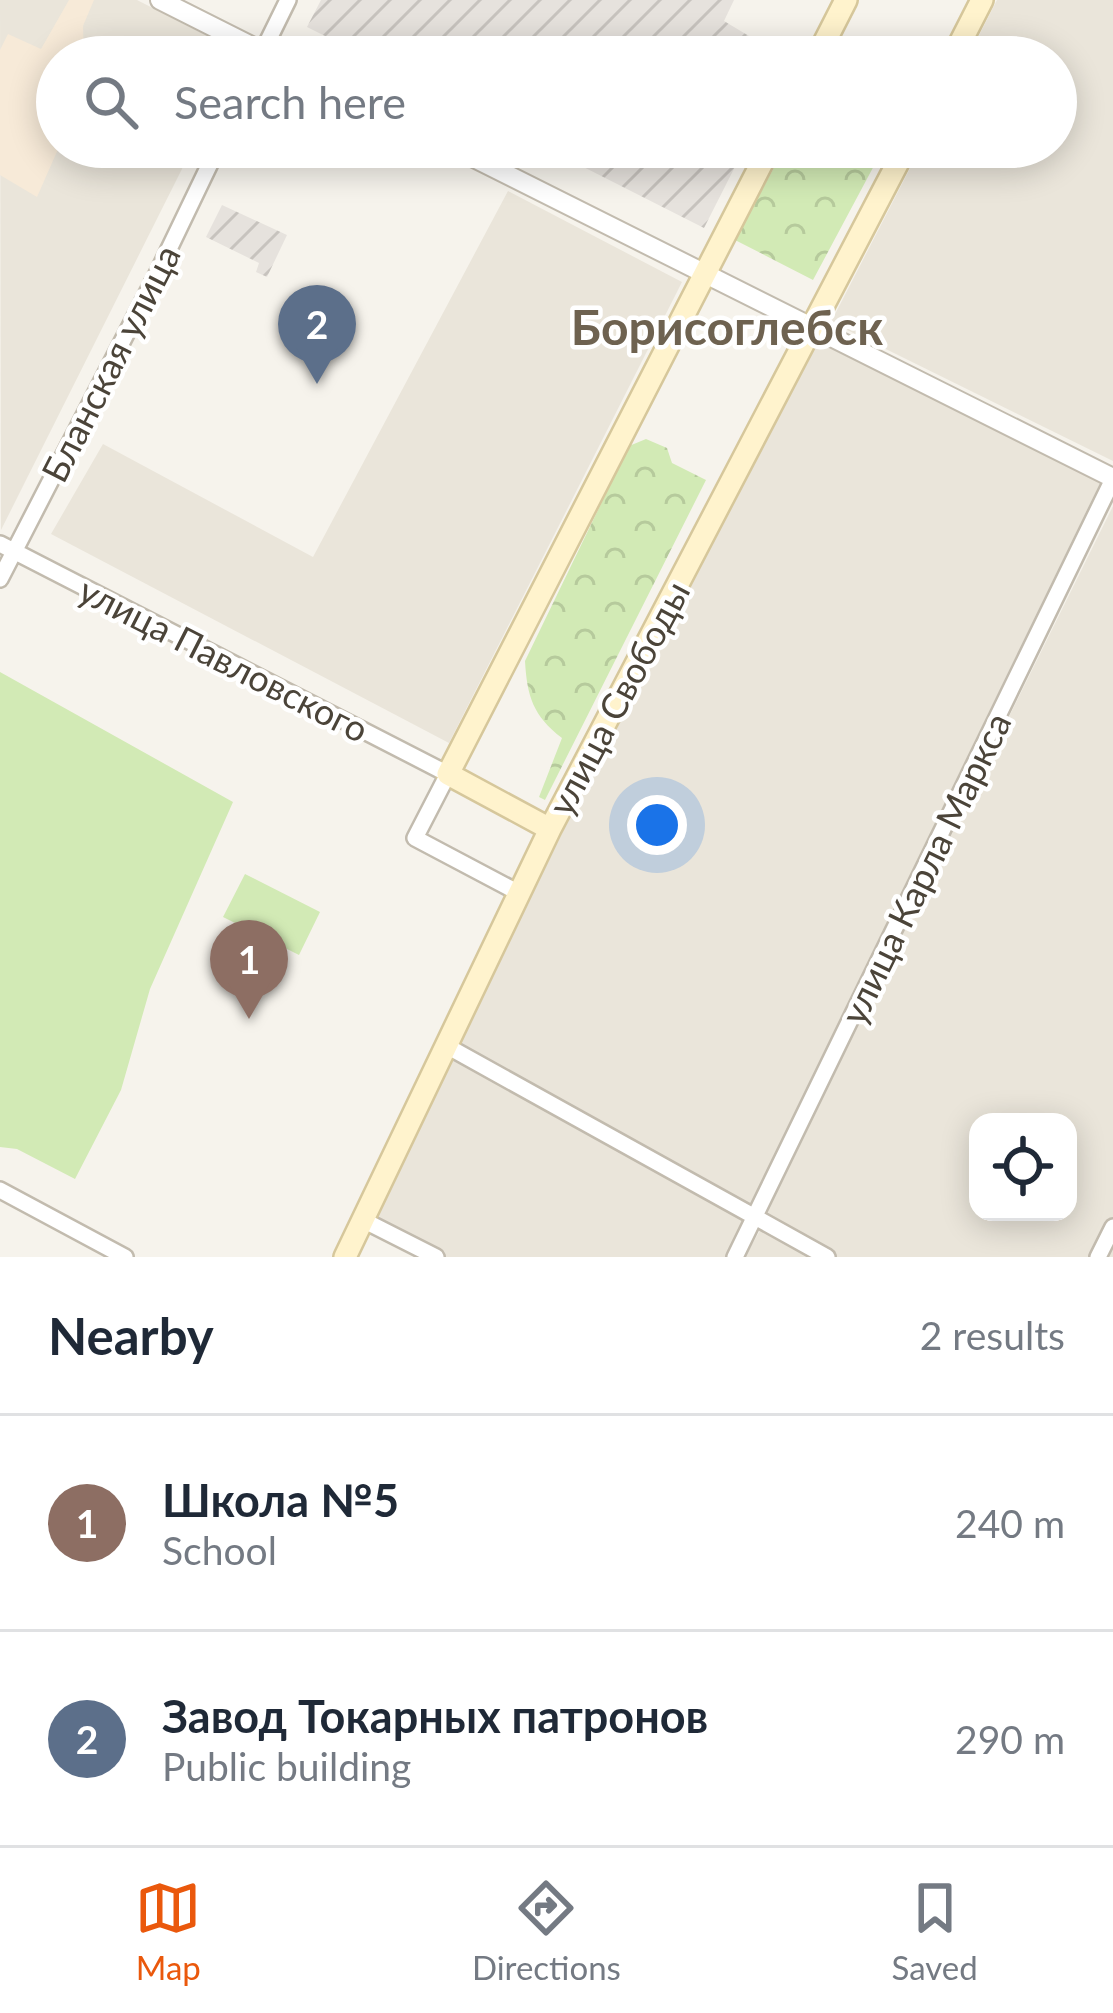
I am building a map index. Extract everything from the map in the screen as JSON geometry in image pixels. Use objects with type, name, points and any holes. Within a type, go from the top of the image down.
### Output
[{"type":"main road","points":[[828,36],[846,0]]},
{"type":"main road","points":[[964,36],[982,0]]},
{"type":"main road","points":[[550,829],[448,774],[759,168]]},
{"type":"main road","name":"улица Свободы","points":[[345,1257],[550,829],[894,168]]},
{"type":"street","points":[[160,0],[229,36]]},
{"type":"street","points":[[273,36],[288,0]]},
{"type":"street","name":"Бланская улица","points":[[0,579],[7,548],[158,272],[208,168]]},
{"type":"street","points":[[494,168],[1113,479]]},
{"type":"street","name":"улица Карла Маркса","points":[[735,1257],[1113,479]]},
{"type":"street","name":"улица Павловского","points":[[7,548],[448,774]]},
{"type":"street","points":[[448,774],[415,838],[519,893]]},
{"type":"street","points":[[446,1045],[827,1257]]},
{"type":"street","points":[[0,1190],[125,1257]]},
{"type":"street","points":[[363,1220],[436,1257]]},
{"type":"street","points":[[1098,1257],[1113,1227]]},
{"type":"shaded area","points":[[0,0],[137,0],[208,36],[36,36],[36,168],[182,168],[1,530]]},
{"type":"shaded area","points":[[69,0],[94,0],[83,36],[48,36]]},
{"type":"shaded area","points":[[321,0],[734,0],[724,21],[749,36],[325,36],[307,27]]},
{"type":"shaded area","points":[[997,0],[1113,0],[1113,461],[831,322],[910,168],[1077,168],[1077,36],[979,36]]},
{"type":"shaded area","points":[[8,34],[36,47],[36,168],[50,168],[37,197],[0,175],[0,50]]},
{"type":"shaded area","points":[[585,168],[734,168],[704,228]]},
{"type":"shaded area","points":[[508,191],[682,282],[449,743],[51,534],[103,444],[313,557]]},
{"type":"shaded area","points":[[222,205],[287,235],[267,277],[256,272],[259,263],[206,237]]},
{"type":"shaded area","points":[[811,333],[1101,481],[750,1205],[457,1045]]},
{"type":"shaded area","points":[[1113,506],[1113,1257],[745,1257],[768,1216],[764,1213]]},
{"type":"shaded area","points":[[451,1058],[748,1219],[728,1257],[446,1257],[375,1220]]},
{"type":"green space","points":[[774,168],[873,168],[813,280],[735,240]]},
{"type":"green space","points":[[646,439],[667,448],[672,463],[706,480],[545,800],[539,797],[562,738],[533,704],[525,661],[629,446]]},
{"type":"green space","points":[[0,672],[233,802],[150,989],[121,1090],[75,1179],[17,1149],[0,1147]]},
{"type":"green space","points":[[245,874],[320,912],[299,955],[223,917]]},
{"type":"place","name":"Завод Токарных патронов","points":[[317,384]]},
{"type":"place","name":"Школа №5","points":[[249,1019]]},
{"type":"district","name":"Борисоглебск","points":[[727,326]]}]
